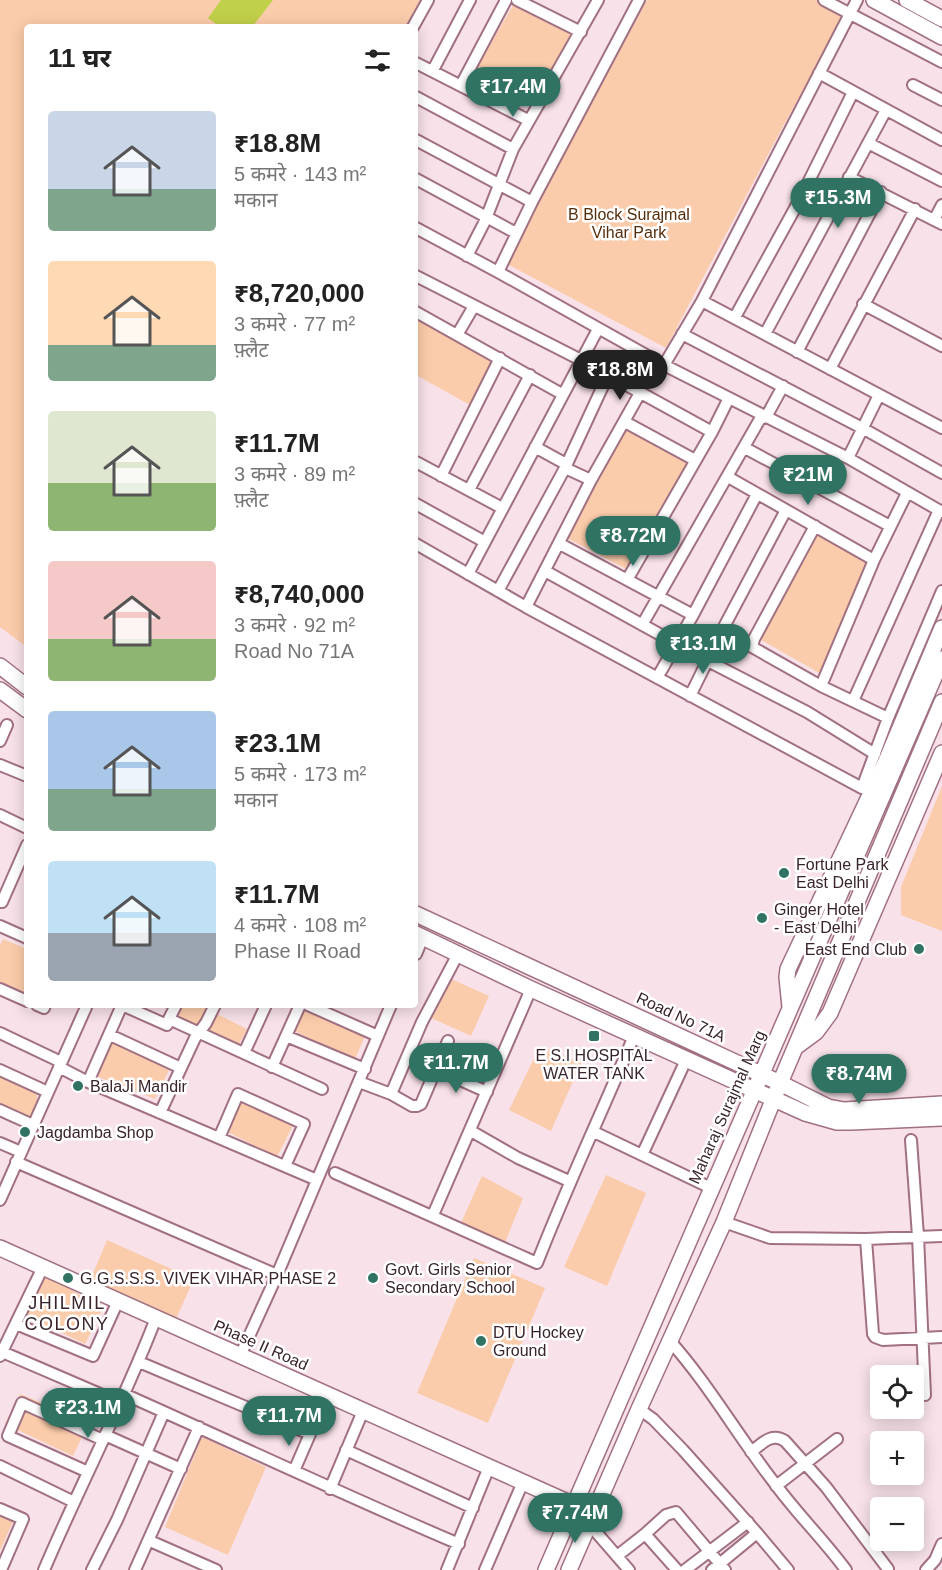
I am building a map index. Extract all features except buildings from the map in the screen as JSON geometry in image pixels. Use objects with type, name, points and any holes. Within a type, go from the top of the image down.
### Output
[{"type":"street","points":[[415,24],[428,0]]},
{"type":"street","points":[[433,70],[470,0]]},
{"type":"street","points":[[461,85],[506,0]]},
{"type":"street","points":[[517,0],[581,32]]},
{"type":"street","points":[[467,256],[486,217],[513,149],[598,0]]},
{"type":"street","points":[[498,272],[532,202],[639,0]]},
{"type":"street","points":[[824,0],[942,62]]},
{"type":"street","points":[[664,365],[702,301],[857,0]]},
{"type":"street","points":[[874,0],[942,37]]},
{"type":"street","points":[[907,0],[942,19]]},
{"type":"street","points":[[418,64],[528,120]]},
{"type":"street","points":[[819,73],[942,140]]},
{"type":"street","points":[[913,85],[942,100]]},
{"type":"street","points":[[735,317],[799,201],[853,92]]},
{"type":"street","points":[[418,98],[513,149]]},
{"type":"street","points":[[765,334],[886,110]]},
{"type":"street","points":[[418,141],[532,202]]},
{"type":"street","points":[[868,143],[942,181]]},
{"type":"street","points":[[849,177],[938,222],[942,205]]},
{"type":"street","points":[[418,180],[516,233]]},
{"type":"street","points":[[797,352],[881,192]]},
{"type":"street","points":[[830,369],[915,209]]},
{"type":"street","points":[[418,229],[664,365],[848,458],[941,511],[853,701]]},
{"type":"street","points":[[418,277],[581,360],[712,432]]},
{"type":"street","points":[[702,301],[879,395],[941,423]]},
{"type":"street","points":[[863,304],[942,346]]},
{"type":"street","points":[[457,334],[474,306]]},
{"type":"street","points":[[418,313],[562,394]]},
{"type":"street","points":[[468,574],[598,329]]},
{"type":"street","points":[[682,334],[942,472]]},
{"type":"street","points":[[441,476],[500,358]]},
{"type":"street","points":[[469,490],[530,375]]},
{"type":"street","points":[[498,591],[566,466],[608,375]]},
{"type":"street","points":[[642,625],[760,419],[766,417],[783,386]]},
{"type":"street","points":[[526,607],[591,480],[640,393]]},
{"type":"street","points":[[848,458],[879,395]]},
{"type":"street","points":[[627,580],[729,398]]},
{"type":"street","points":[[625,422],[695,460]]},
{"type":"street","points":[[535,447],[591,480]]},
{"type":"street","points":[[745,448],[890,526]]},
{"type":"street","points":[[418,463],[502,508]]},
{"type":"street","points":[[728,477],[874,560]]},
{"type":"street","points":[[821,686],[874,560],[907,493]]},
{"type":"street","points":[[657,678],[757,494]]},
{"type":"street","points":[[418,505],[485,542]]},
{"type":"street","points":[[690,696],[786,510]]},
{"type":"street","points":[[814,526],[752,647],[821,686],[888,718]]},
{"type":"street","points":[[560,544],[693,615]]},
{"type":"street","points":[[418,545],[526,607],[862,788],[886,759],[942,659]]},
{"type":"street","points":[[545,571],[708,661],[807,712],[886,759]]},
{"type":"street","points":[[886,759],[888,718],[942,591]]},
{"type":"street","points":[[886,759],[942,628]]},
{"type":"street","points":[[0,666],[24,685]]},
{"type":"street","points":[[0,690],[24,708]]},
{"type":"street","points":[[569,1570],[724,1222],[780,1083],[942,702]]},
{"type":"street","points":[[0,741],[7,725]]},
{"type":"street","points":[[796,1046],[816,1032],[830,1013],[942,753]]},
{"type":"street","name":"Maharaj Surajmal Marg","points":[[546,1570],[790,1007],[788,969],[886,759]]},
{"type":"street","points":[[0,765],[24,773]]},
{"type":"street","points":[[0,815],[24,827]]},
{"type":"street","points":[[0,902],[2,903],[24,852]]},
{"type":"street","name":"Road No 71A","points":[[418,915],[828,1107],[844,1110],[942,1104]]},
{"type":"street","points":[[2,931],[24,937]]},
{"type":"street","points":[[419,936],[805,1113],[837,1122],[942,1118]]},
{"type":"street","points":[[391,1094],[422,1022],[458,954]]},
{"type":"street","points":[[0,989],[24,1000]]},
{"type":"street","points":[[433,1215],[531,989]]},
{"type":"street","points":[[0,1200],[86,1008]]},
{"type":"street","points":[[88,1082],[121,1008]]},
{"type":"street","points":[[129,1008],[166,1025],[174,1008]]},
{"type":"street","points":[[160,1113],[195,1038],[213,1008]]},
{"type":"street","points":[[244,1053],[265,1008]]},
{"type":"street","points":[[272,1066],[299,1008]]},
{"type":"street","points":[[315,1008],[378,1036]]},
{"type":"street","points":[[240,1356],[277,1275],[390,1008]]},
{"type":"street","points":[[169,1019],[322,1089]]},
{"type":"street","points":[[0,1033],[60,1064],[88,1082],[317,1180]]},
{"type":"street","points":[[110,1035],[181,1068]]},
{"type":"street","points":[[286,1036],[365,1069]]},
{"type":"street","points":[[335,1173],[537,1263],[569,1181],[594,1132],[634,1036]]},
{"type":"street","points":[[359,1082],[391,1094],[403,1103],[417,1106],[421,1104],[448,1041]]},
{"type":"street","points":[[642,1155],[686,1060]]},
{"type":"street","points":[[436,1069],[487,1092]]},
{"type":"street","points":[[0,1070],[48,1092]]},
{"type":"street","points":[[219,1138],[238,1094],[304,1124],[285,1166]]},
{"type":"street","points":[[0,1110],[33,1125]]},
{"type":"street","points":[[471,1131],[518,1158],[569,1181]]},
{"type":"street","points":[[594,1132],[711,1188]]},
{"type":"street","points":[[911,1140],[925,1395]]},
{"type":"street","points":[[0,1143],[19,1157],[277,1275]]},
{"type":"street","points":[[724,1222],[770,1238],[866,1239],[942,1236]]},
{"type":"street","points":[[866,1239],[875,1338],[883,1340],[942,1337]]},
{"type":"street","name":"Phase II Road","points":[[0,1248],[574,1505]]},
{"type":"street","points":[[43,1268],[1,1353],[164,1412],[330,1489],[459,1544]]},
{"type":"street","points":[[16,1324],[93,1356],[118,1301]]},
{"type":"street","points":[[44,1570],[139,1362],[156,1318]]},
{"type":"street","points":[[670,1341],[712,1392],[776,1486],[846,1570]]},
{"type":"street","points":[[139,1362],[310,1434],[294,1471]]},
{"type":"street","points":[[88,1472],[8,1436],[22,1403],[181,1469]]},
{"type":"street","points":[[639,1409],[653,1419],[677,1443],[788,1570]]},
{"type":"street","points":[[330,1489],[363,1411]]},
{"type":"street","points":[[92,1570],[164,1412]]},
{"type":"street","points":[[136,1570],[199,1427]]},
{"type":"street","points":[[751,1452],[767,1439],[777,1437],[785,1441],[806,1463],[888,1569]]},
{"type":"street","points":[[776,1486],[837,1439]]},
{"type":"street","points":[[346,1450],[472,1508]]},
{"type":"street","points":[[0,1466],[74,1502]]},
{"type":"street","points":[[447,1570],[489,1467]]},
{"type":"street","points":[[485,1570],[523,1482]]},
{"type":"street","points":[[574,1505],[629,1570]]},
{"type":"street","points":[[0,1509],[23,1519],[1,1570]]},
{"type":"street","points":[[617,1556],[666,1515],[676,1512],[710,1551],[719,1568],[757,1533]]},
{"type":"street","points":[[685,1570],[748,1522]]},
{"type":"street","points":[[645,1534],[677,1570]]},
{"type":"street","points":[[150,1541],[216,1570]]},
{"type":"street","points":[[926,1570],[939,1560],[942,1544]]},
{"type":"green space","points":[[0,0],[422,0],[409,24],[24,24],[24,645],[0,627]]},
{"type":"green space","points":[[516,0],[578,27],[533,108],[472,76]]},
{"type":"green space","name":"B Block Surajmal Vihar Park","points":[[647,0],[818,0],[845,14],[666,348],[507,264],[538,201]]},
{"type":"green space","points":[[418,310],[500,351],[470,405],[418,376]]},
{"type":"green space","points":[[629,425],[690,461],[628,570],[565,537]]},
{"type":"green space","points":[[813,532],[867,562],[821,674],[761,640]]},
{"type":"green space","points":[[942,786],[942,931],[901,915],[901,887]]},
{"type":"green space","points":[[3,939],[24,948],[24,995],[0,984],[0,945]]},
{"type":"green space","points":[[447,977],[489,996],[471,1036],[429,1017]]},
{"type":"green space","points":[[169,1008],[205,1008],[247,1029],[238,1046],[167,1012]]},
{"type":"green space","points":[[303,1008],[312,1008],[368,1029],[355,1059],[292,1030]]},
{"type":"green space","points":[[108,1029],[175,1058],[155,1099],[88,1073]]},
{"type":"green space","points":[[540,1046],[581,1063],[551,1131],[509,1110]]},
{"type":"green space","points":[[0,1072],[37,1090],[37,1102],[30,1120],[0,1107]]},
{"type":"green space","points":[[234,1087],[299,1114],[277,1157],[218,1127]]},
{"type":"green space","points":[[606,1175],[646,1193],[607,1286],[564,1267]]},
{"type":"green space","points":[[482,1176],[523,1198],[504,1245],[461,1223]]},
{"type":"green space","points":[[107,1240],[194,1279],[175,1321],[89,1283]]},
{"type":"green space","name":"DTU Hockey Ground","points":[[474,1258],[545,1288],[488,1423],[417,1393]]},
{"type":"green space","points":[[45,1275],[103,1308],[85,1344],[26,1316]]},
{"type":"green space","points":[[20,1394],[89,1422],[73,1456],[5,1424]]},
{"type":"green space","points":[[202,1437],[266,1467],[228,1555],[165,1527]]},
{"type":"green space","points":[[0,1510],[15,1517],[0,1551]]},
{"type":"shaded area","points":[[221,0],[273,0],[254,24],[216,24],[208,18]]},
{"type":"place","name":"Fortune Park East Delhi","points":[[784,873]]},
{"type":"place","name":"Ginger Hotel - East Delhi","points":[[762,918]]},
{"type":"place","name":"East End Club","points":[[919,949]]},
{"type":"place","name":"E S.I HOSPITAL WATER TANK","points":[[594,1036]]},
{"type":"place","name":"BalaJi Mandir","points":[[78,1086]]},
{"type":"place","name":"Jagdamba Shop","points":[[25,1132]]},
{"type":"place","name":"G.G.S.S.S. VIVEK VIHAR PHASE 2","points":[[68,1278]]},
{"type":"place","name":"Govt. Girls Senior Secondary School","points":[[373,1278]]},
{"type":"place","name":"DTU Hockey Ground","points":[[481,1341]]},
{"type":"district","name":"JHILMIL COLONY","points":[[67,1313]]}]
